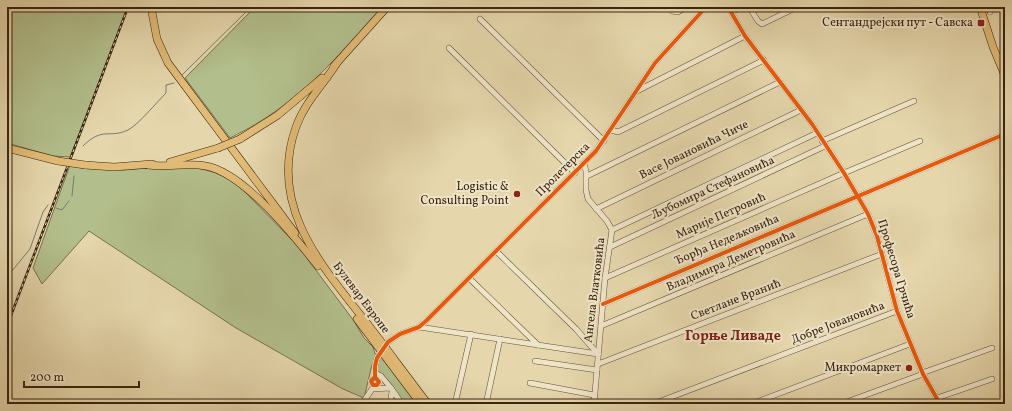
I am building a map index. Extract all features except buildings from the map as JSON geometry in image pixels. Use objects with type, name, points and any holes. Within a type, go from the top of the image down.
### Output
[{"type":"main road","points":[[151,7],[157,39],[168,63],[318,263]]},
{"type":"main road","points":[[7,148],[58,161],[114,168],[174,161],[218,148],[265,125],[288,108],[337,63],[387,7]]},
{"type":"main road","points":[[980,7],[1003,66],[1005,76]]},
{"type":"main road","points":[[318,263],[303,234],[293,209],[289,180],[290,155],[294,135],[305,108],[337,63]]},
{"type":"main road","points":[[148,165],[158,166],[197,164],[212,168],[231,176],[243,185],[275,217],[318,263]]},
{"type":"main road","name":"Булевар Европе","points":[[318,263],[421,404]]},
{"type":"main road","name":"Булевар Европе","points":[[383,350],[428,404]]},
{"type":"street","points":[[669,7],[672,11],[678,12],[686,7]]},
{"type":"street","name":"Пролетерска","points":[[383,350],[388,342],[393,338],[419,327],[584,164],[604,141],[655,63],[706,7]]},
{"type":"street","points":[[729,10],[741,7]]},
{"type":"street","points":[[749,7],[758,21],[762,24],[797,7]]},
{"type":"street","points":[[990,12],[995,7]]},
{"type":"street","name":"Професора Грчића","points":[[729,10],[745,36],[801,110],[858,195],[868,214],[882,254],[897,311],[922,373],[940,404]]},
{"type":"street","points":[[480,19],[604,141]]},
{"type":"street","points":[[636,91],[745,36]]},
{"type":"street","points":[[449,48],[575,173]]},
{"type":"street","points":[[611,130],[618,132],[764,60]]},
{"type":"street","points":[[587,176],[780,82]]},
{"type":"street","points":[[822,141],[914,101]]},
{"type":"street","name":"Васе Јовановића Чиче","points":[[596,209],[801,110]]},
{"type":"street","points":[[612,230],[817,133]]},
{"type":"street","name":"Ђорђа Недељковића","points":[[603,304],[1005,134]]},
{"type":"street","name":"Марије Петровић","points":[[605,278],[920,141]]},
{"type":"street","name":"Љубомира Стефановића","points":[[610,247],[825,146]]},
{"type":"street","name":"Ангела Влатковића","points":[[584,164],[587,176],[586,190],[588,199],[607,221],[612,230],[605,278],[594,404]]},
{"type":"street","name":"Владимира Деметровића","points":[[601,326],[868,214]]},
{"type":"street","points":[[496,251],[576,329],[598,354]]},
{"type":"street","name":"Светлане Вранић","points":[[598,364],[882,254]]},
{"type":"street","points":[[469,278],[538,345]]},
{"type":"street","name":"Добре Јовановића","points":[[652,404],[897,311]]},
{"type":"street","points":[[419,327],[598,354]]},
{"type":"street","points":[[455,404],[471,334]]},
{"type":"street","points":[[486,404],[500,339]]},
{"type":"street","points":[[751,404],[910,344]]},
{"type":"street","points":[[841,404],[992,348]]},
{"type":"street","points":[[362,404],[373,387],[371,380],[375,375],[374,366],[383,350]]},
{"type":"street","points":[[535,361],[597,370]]},
{"type":"street","points":[[375,375],[381,376],[402,404]]},
{"type":"street","points":[[937,398],[992,379]]},
{"type":"street","points":[[530,383],[594,395]]},
{"type":"street","points":[[373,387],[392,390]]},
{"type":"street","points":[[390,404],[392,390]]},
{"type":"green space","points":[[7,7],[128,7],[70,157],[53,156],[7,143]]},
{"type":"green space","points":[[255,7],[382,7],[334,60],[308,85],[280,108],[250,128],[230,138],[185,78]]},
{"type":"green space","points":[[70,165],[124,170],[171,166],[198,168],[216,173],[231,180],[242,189],[297,245],[354,321],[364,338],[373,347],[375,354],[380,354],[417,404],[401,404],[372,365],[364,398],[343,389],[236,328],[89,231],[42,284],[33,268]]},
{"type":"waterway","points":[[182,75],[251,7]]},
{"type":"waterway","points":[[83,146],[96,136],[128,130],[166,93],[166,85],[174,83]]},
{"type":"waterway","points":[[72,196],[74,176]]},
{"type":"waterway","points":[[56,208],[62,210],[69,201]]},
{"type":"waterway","points":[[7,277],[30,249],[43,212],[48,205]]},
{"type":"railway","points":[[7,326],[128,7]]},
{"type":"cycle path","points":[[375,377],[371,381],[373,385],[377,385],[379,382],[375,377],[377,358],[388,342],[400,334],[419,327],[427,320],[596,151],[655,63],[706,7]]},
{"type":"cycle path","points":[[728,7],[745,36],[812,124],[844,173],[868,214],[877,236],[897,311],[923,374],[940,404]]},
{"type":"cycle path","points":[[603,304],[1005,134]]},
{"type":"place","name":"Сентандрејски пут - Савска","points":[[981,23]]},
{"type":"place","name":"Logistic & Consulting Point","points":[[517,194]]},
{"type":"place","name":"Микромаркет","points":[[909,368]]},
{"type":"district","name":"Горње Ливаде","points":[[733,336]]}]
